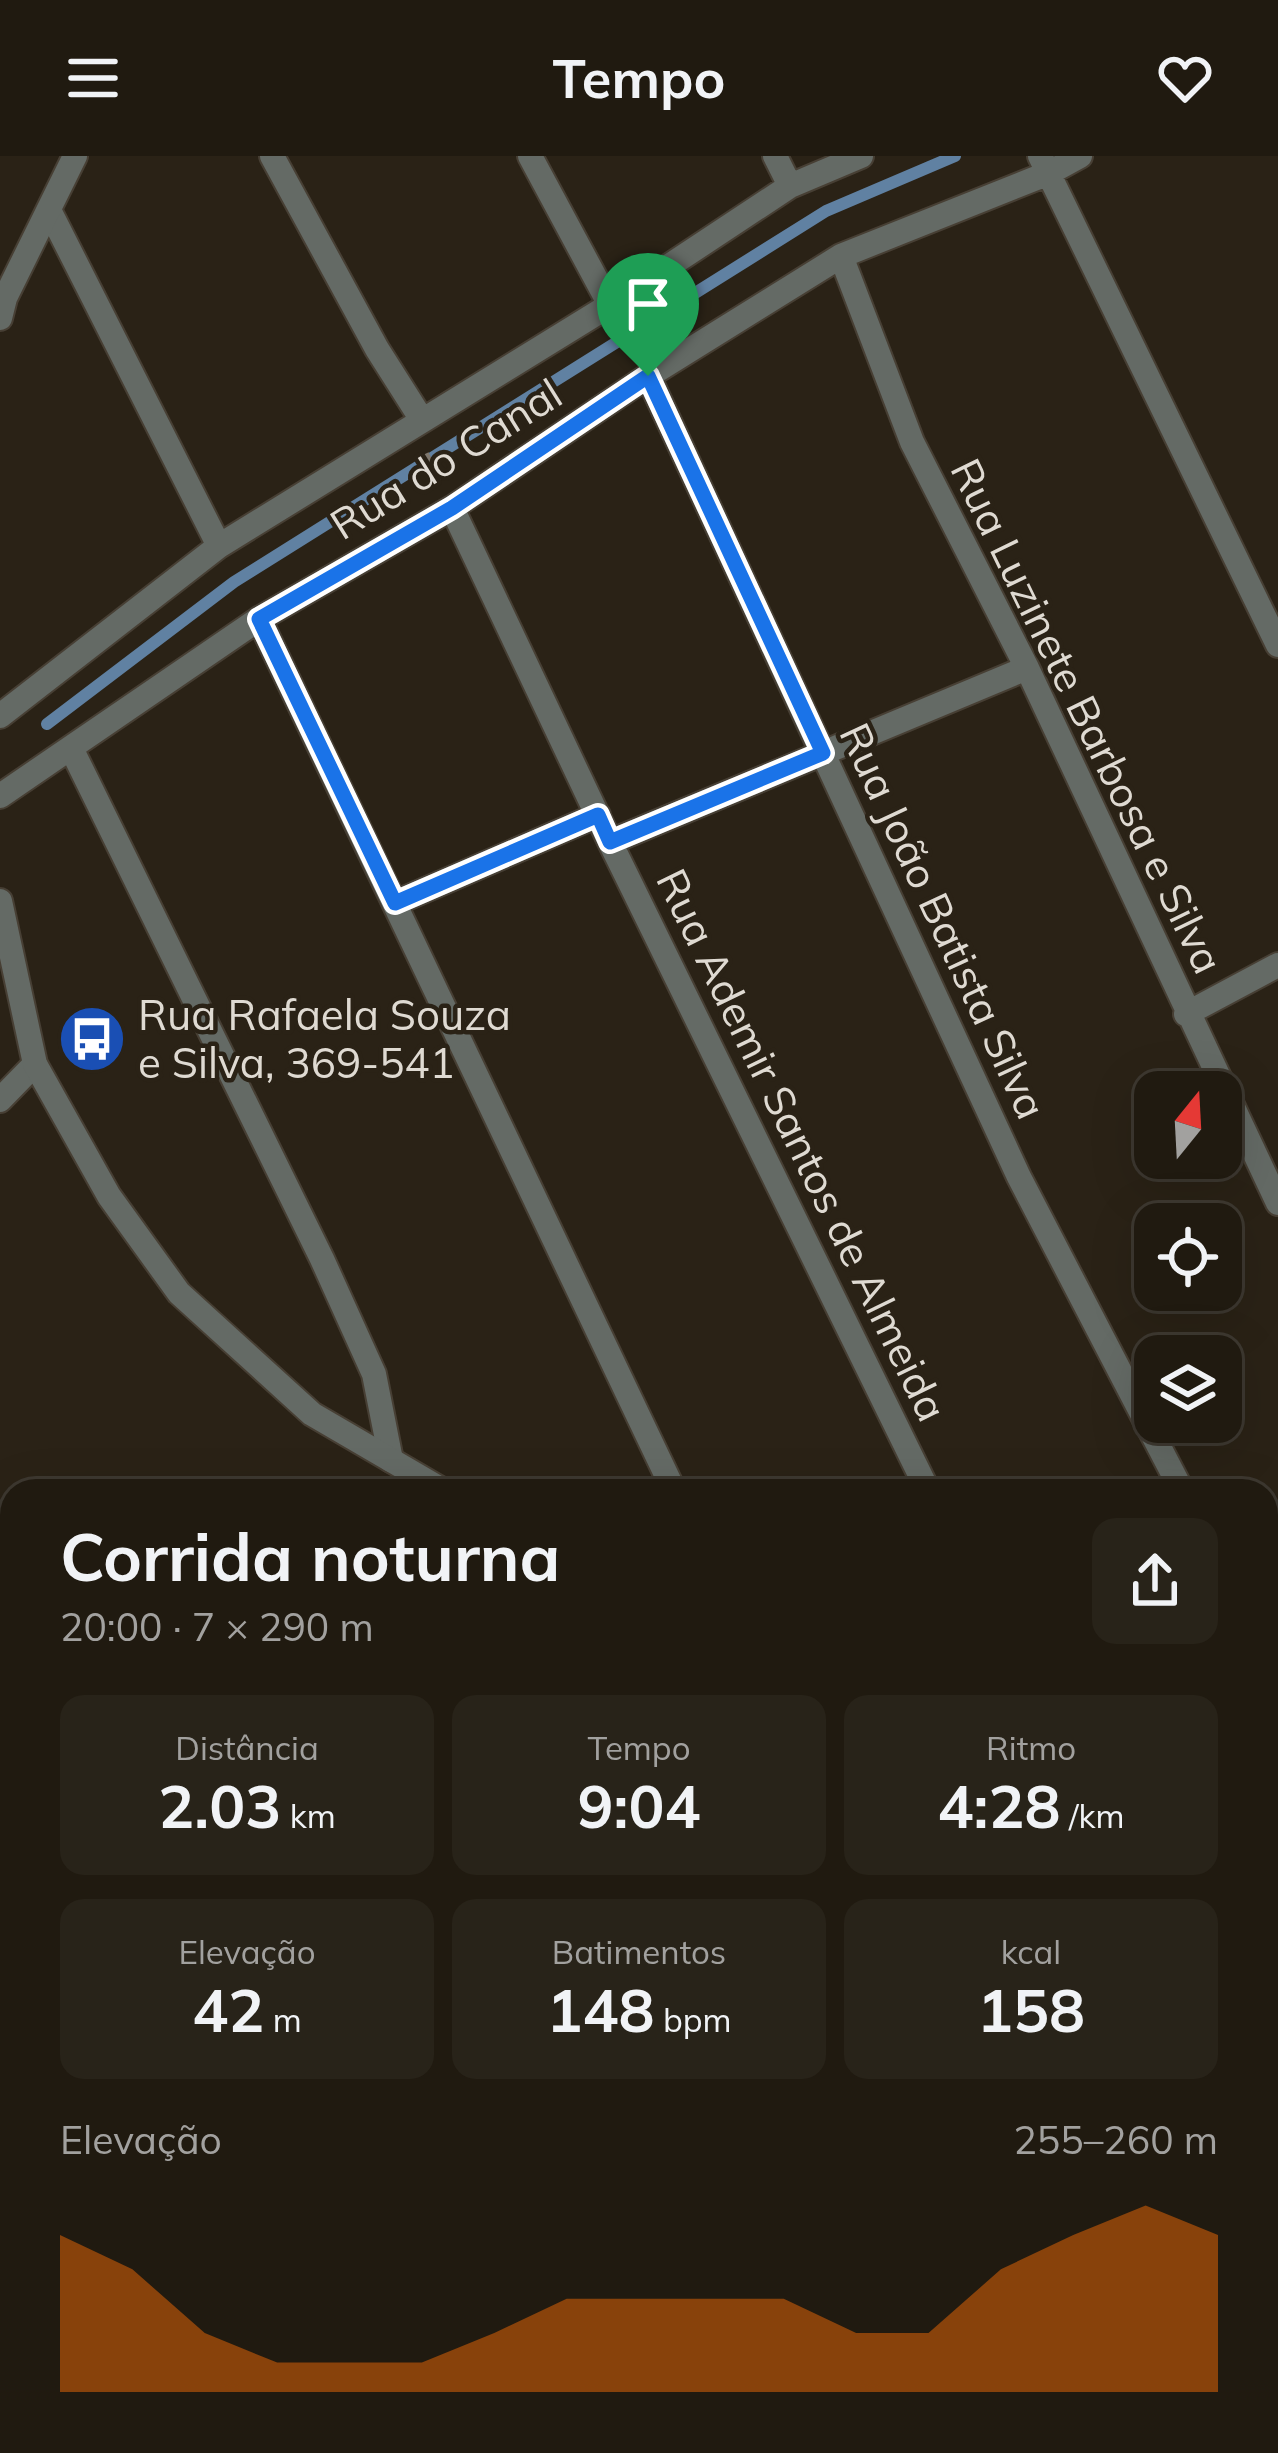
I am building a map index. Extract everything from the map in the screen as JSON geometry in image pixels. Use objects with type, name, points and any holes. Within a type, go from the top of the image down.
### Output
[{"type":"street","points":[[0,318],[5,298],[75,156]]},
{"type":"street","points":[[272,156],[421,433]]},
{"type":"street","points":[[530,156],[610,305]]},
{"type":"street","points":[[775,156],[790,186]]},
{"type":"street","name":"Rua do Canal","points":[[0,716],[218,546],[421,433],[790,186],[861,156]]},
{"type":"street","name":"Rua do Canal","points":[[0,796],[259,619],[452,508],[648,376],[841,256],[1044,165],[1080,156]]},
{"type":"street","points":[[1044,165],[1278,646]]},
{"type":"street","points":[[50,212],[218,546]]},
{"type":"street","name":"Rua Luzinete Barbosa e Silva","points":[[841,256],[912,442],[1027,668],[1278,1203]]},
{"type":"street","name":"Rua João Batista Silva","points":[[648,376],[1019,1177],[1176,1479]]},
{"type":"street","name":"Rua Ademir Santos de Almeida","points":[[452,508],[922,1479]]},
{"type":"street","points":[[259,619],[668,1479]]},
{"type":"street","points":[[610,842],[1027,668]]},
{"type":"street","points":[[70,748],[331,1278],[374,1374],[391,1460]]},
{"type":"street","points":[[395,903],[598,815]]},
{"type":"street","points":[[0,901],[35,1064],[110,1196],[179,1293],[312,1414],[420,1479]]},
{"type":"street","points":[[1186,1014],[1278,965]]},
{"type":"street","points":[[0,1100],[35,1064]]},
{"type":"path","points":[[421,433],[438,479]]},
{"type":"waterway","points":[[47,724],[234,582],[826,211],[955,156]]},
{"type":"place","name":"Rua Rafaela Souza e Silva, 369-541","points":[[92,1039]]},
{"type":"route","points":[[648,376],[823,753],[610,842],[598,815],[395,903],[259,619],[452,508],[648,376]]}]
